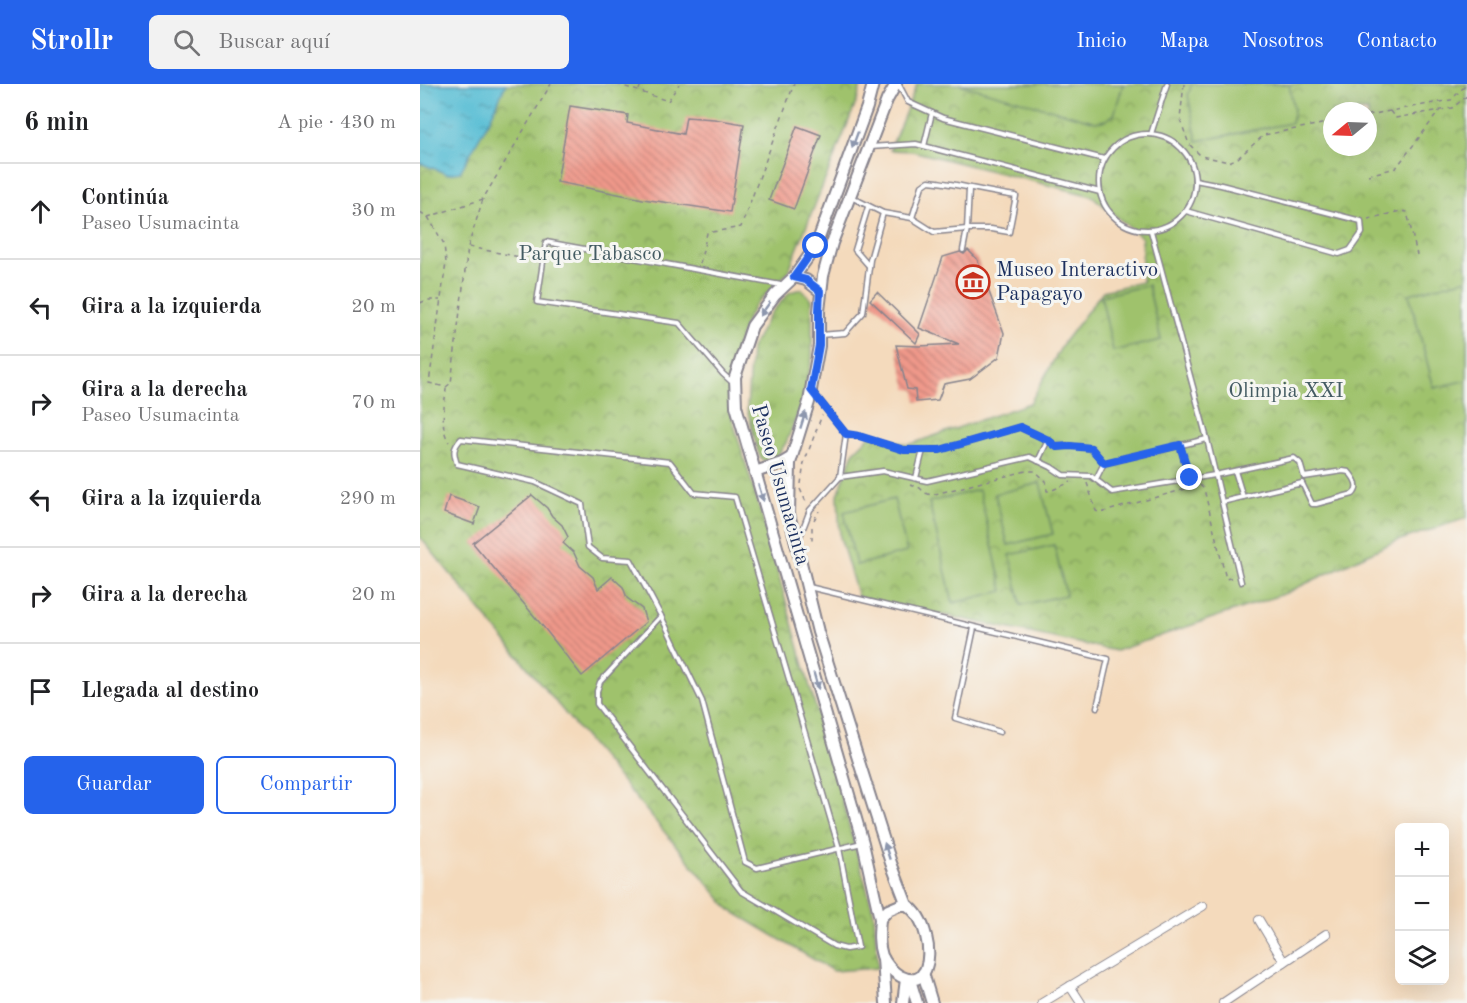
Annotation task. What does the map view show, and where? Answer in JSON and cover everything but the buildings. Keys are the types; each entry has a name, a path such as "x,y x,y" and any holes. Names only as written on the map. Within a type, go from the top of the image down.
{"main road":[{"name":"Paseo Usumacinta","path":"873,84 867,107 816,246 794,277 775,295 752,326 735,377 735,385 736,406 863,843 880,919"},
{"name":"Paseo Usumacinta","path":"897,84 887,100 832,243 820,291 819,345 809,402 790,464 789,514 818,632 891,864 908,905"},
{"path":"794,277 806,280 820,291"},
{"path":"755,472 782,463 792,457"},
{"path":"883,958 896,974 908,979 917,979 924,973 929,960 927,941 922,924 908,905 894,907 884,913 880,919 879,945 883,958 886,1003"},
{"path":"924,973 932,1003"},
{"path":"903,1003 908,979"},
{"path":"908,979 917,1003"}],"street":[{"path":"1042,1003 1203,906"},
{"path":"1259,920 1284,962"},
{"path":"1223,1003 1326,934"},
{"path":"1070,986 1081,1003"}],"lane":[{"path":"897,84 908,102 943,118 1104,159"},
{"path":"1151,134 1167,84"},
{"path":"924,146 932,113"},
{"path":"1151,134 1161,135 1176,143 1187,155 1194,171 1195,187 1191,204 1181,217 1167,227 1151,231 1136,230 1121,224 1109,213 1098,185 1100,169 1106,155 1117,144 1130,136 1151,134"},
{"path":"869,147 916,144 1100,192"},
{"path":"1186,211 1339,254 1350,250 1362,233 1361,221 1195,180"},
{"path":"850,197 883,213 912,218 934,232 967,229 1009,232 1016,196 928,181 922,186 912,218"},
{"path":"963,250 967,229 969,189"},
{"path":"868,207 855,250 869,267"},
{"path":"819,335 845,333 863,313 869,267 883,213"},
{"path":"1151,231 1207,439 1241,582"},
{"path":"735,385 679,323 537,302 546,242 785,285"},
{"path":"811,390 846,434 904,450 940,450 1020,427 1048,440 1057,447 1091,448 1104,463"},
{"path":"797,545 810,510 840,477 846,434"},
{"path":"661,616 600,682 597,704 741,891 834,946 846,949 858,947 839,848 735,497 694,493 670,462 461,439 454,447 453,453 457,464 535,482 582,504 588,547 602,558 631,560 661,616 702,700 745,862 757,868 839,848 863,843"},
{"path":"1104,463 1207,439"},
{"path":"1038,461 1048,440"},
{"path":"1180,445 1190,478"},
{"path":"916,478 923,450"},
{"path":"840,477 883,471 927,481 1030,457 1063,475 1091,476 1112,492 1215,475 1294,458 1300,463 1304,477 1302,483 1312,504 1353,494 1356,491 1357,482 1349,472 1304,477"},
{"path":"1096,479 1104,463"},
{"path":"1235,471 1243,497"},
{"path":"1222,502 1302,483"},
{"path":"807,587 1108,659 1098,707"},
{"path":"974,627 955,718 1000,732"}],"path":[{"path":"454,447 447,440 443,427 446,387 451,383 468,247 483,199 550,84"},
{"path":"617,84 668,101 679,84"},
{"path":"638,91 641,84"},
{"path":"699,270 708,233 741,227 794,84"},
{"path":"1184,84 1180,119 1189,144 1200,156 1229,162 1238,158 1264,135 1323,124"},
{"path":"1377,113 1451,100 1467,84"},
{"path":"1390,111 1395,118 1452,108 1467,96"},
{"path":"1368,175 1396,168 1440,110"},
{"path":"428,217 483,199"},
{"path":"1361,221 1401,211 1407,212 1417,255"},
{"path":"420,212 428,217 444,244 446,263 429,383 446,387"},
{"path":"468,247 543,261"},
{"path":"420,303 427,300 441,300"},
{"path":"810,510 800,489 804,463 825,407"},
{"path":"909,484 931,495 1026,471 1035,471 1046,481 1047,491 1077,480"},
{"path":"1087,483 1096,511 1100,513 1200,485 1204,489 1226,579 1240,576"},
{"path":"812,544 812,524 822,507"}],"green space":[{"name":"Parque Tabasco","path":"420,84 861,84 858,98 788,272 755,305 745,323 729,377 732,418 874,914 878,968 833,971 730,910 420,537"},
{"name":"Olimpia XXI","path":"917,84 1467,84 1467,518 1391,543 1286,593 1116,651 858,597 840,537 838,495 853,453 872,434 908,445 1030,403 1064,342 1103,291 1142,282 1142,238 1092,196 912,151 890,150"},
{"path":"959,84 1123,84 1114,115 1096,122"},
{"path":"1192,84 1289,84 1294,109 1291,123 1197,141 1188,95"},
{"path":"1467,279 1467,380 1434,388 1409,294"},
{"path":"1148,285 1161,340 1113,351 1101,296"},
{"path":"802,289 812,300 812,358 803,402 786,443 777,456 763,461 758,452 747,409 751,348 770,314 790,292"},
{"path":"1040,483 1053,534 1008,545 995,494"},
{"path":"979,490 1003,591 953,603 929,502"},
{"path":"894,499 907,552 856,565 844,512"},
{"path":"1054,545 1066,595 1021,605 1010,555"}],"water":[{"path":"420,84 506,84 491,117 460,172 447,174 420,163"}],"place":[{"name":"Museo Interactivo Papagayo","path":"973,282"}],"route":[{"path":"816,246 794,277 806,280 820,291 819,345 811,390 846,434 904,450 940,450 1020,427 1048,440 1057,447 1091,448 1104,463 1180,445 1190,478"}]}
